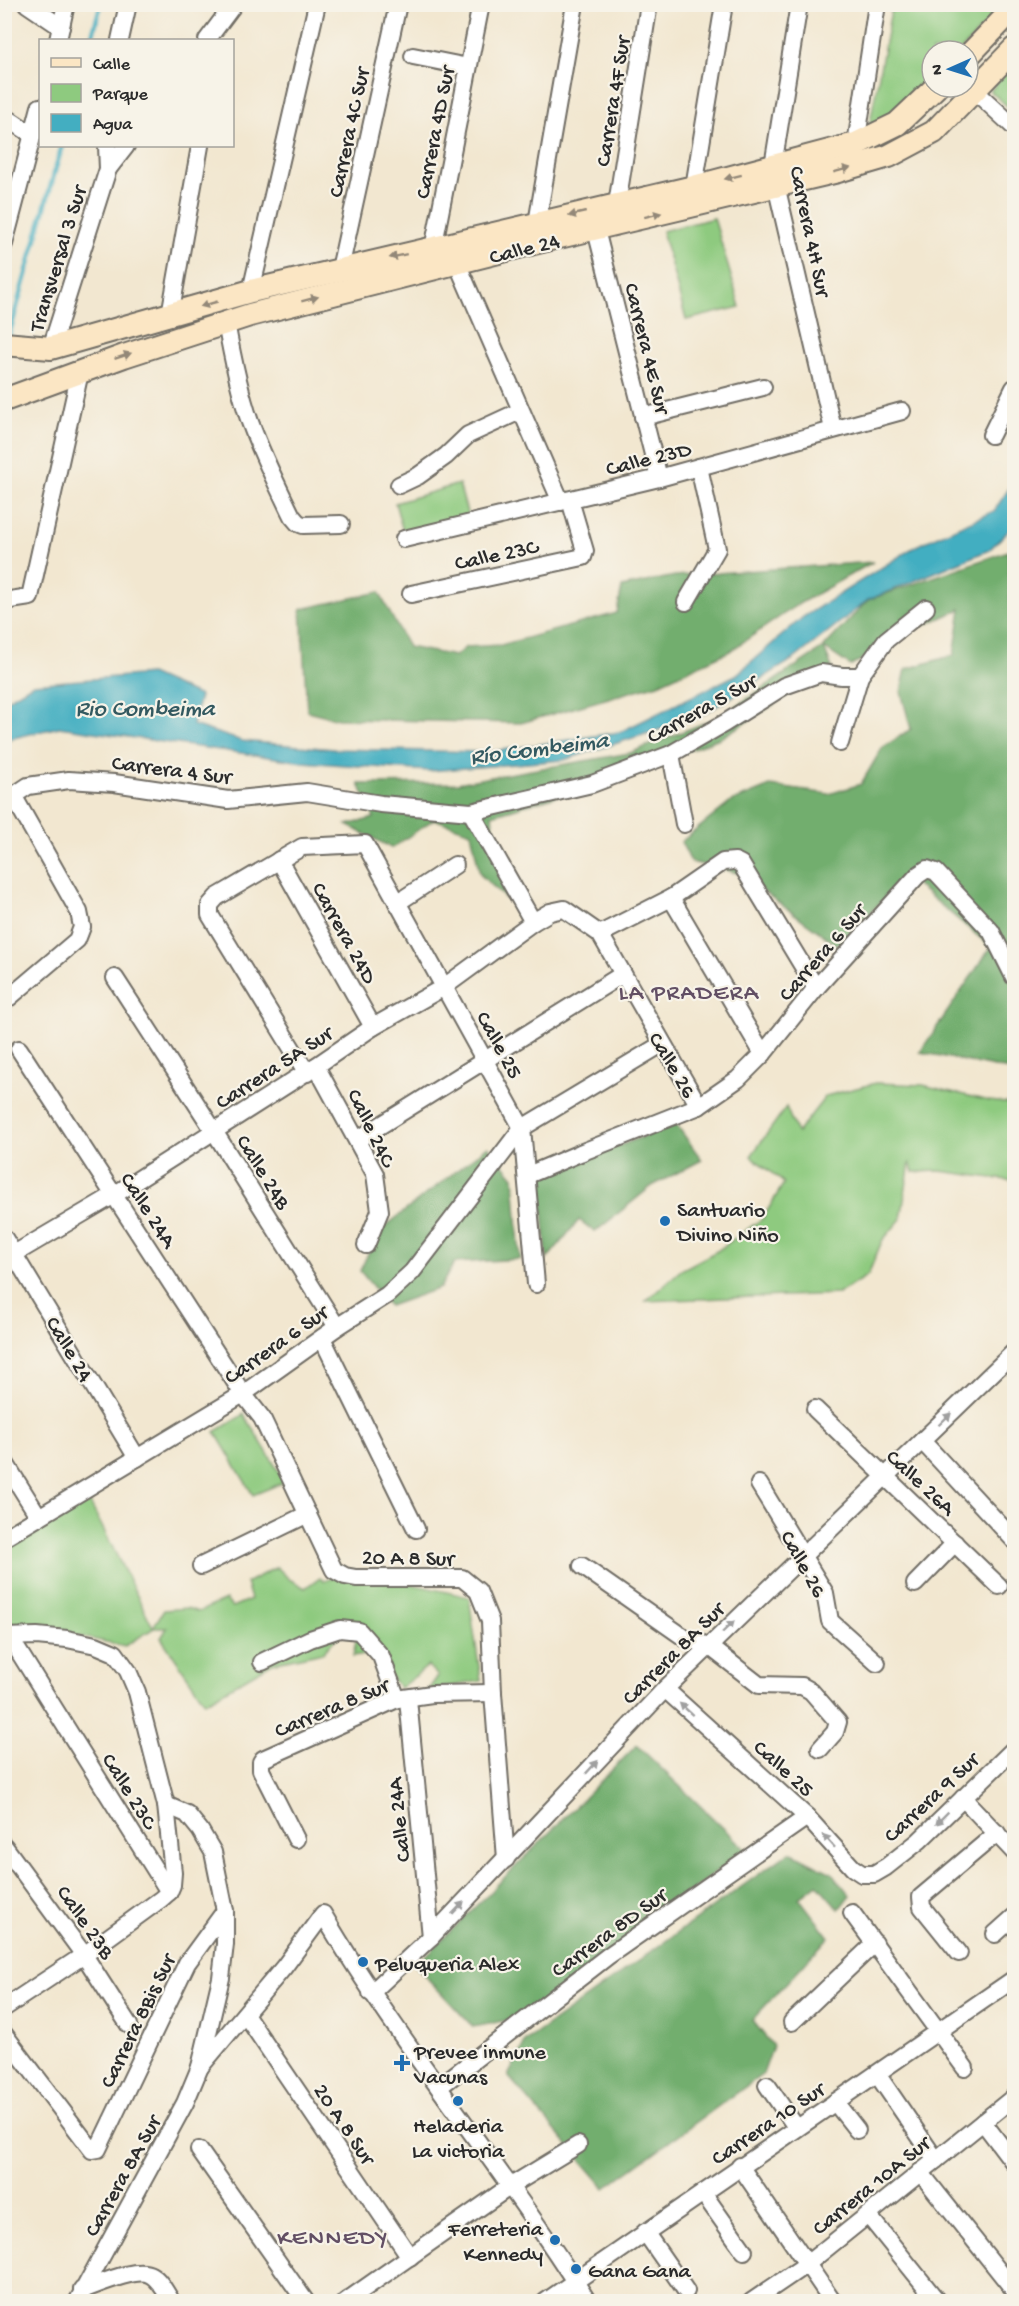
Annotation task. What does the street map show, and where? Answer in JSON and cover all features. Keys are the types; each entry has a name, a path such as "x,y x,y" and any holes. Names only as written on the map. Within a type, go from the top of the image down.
{"main road":[{"path":"980,43 1014,8"},
{"name":"Calle 24","path":"980,86 1014,49"},
{"name":"Calle 24","path":"6,401 80,372 226,322 434,259 537,233 596,230 775,176 856,144 897,124 923,99"},
{"name":"Calle 24","path":"45,348 340,269 434,259 457,263 617,204 694,186 775,176 889,156 934,132 967,99"},
{"path":"4,344 45,348"}],"street":[{"path":"27,4 60,34"},
{"path":"60,34 66,4"},
{"path":"120,39 128,4"},
{"path":"208,39 234,4"},
{"path":"251,291 316,4"},
{"name":"Carrera 4C Sur","path":"340,269 398,4"},
{"name":"Carrera 4D Sur","path":"434,259 481,4"},
{"path":"537,233 575,4"},
{"name":"Carrera 4F Sur","path":"617,204 649,4"},
{"path":"694,186 724,4"},
{"name":"Carrera 4H Sur","path":"799,4 775,176 833,429"},
{"path":"856,144 877,4"},
{"path":"219,39 222,21"},
{"path":"413,56 468,67"},
{"path":"980,96 1014,127"},
{"path":"5,235 39,110"},
{"path":"4,116 33,135"},
{"name":"Transversal 3 Sur","path":"45,348 108,169 107,147"},
{"path":"108,169 125,147"},
{"path":"170,315 200,147"},
{"name":"Carrera 4E Sur","path":"596,230 659,478"},
{"path":"457,263 520,411 566,501"},
{"path":"226,322 237,376 250,421 264,458 292,516 303,525 341,524"},
{"path":"4,601 30,597 80,372"},
{"path":"643,417 763,387"},
{"path":"991,435 1014,388"},
{"path":"399,485 418,476 446,456 468,435 520,411"},
{"name":"Calle 23D","path":"404,539 659,478 902,411"},
{"path":"686,602 717,549 699,467"},
{"name":"Calle 23C","path":"411,594 583,557 585,550 566,501"},
{"path":"840,743 861,676 886,640 927,608"},
{"name":"Carrera 5 Sur","path":"471,812 592,784 670,754 726,723 784,686 821,673 861,676"},
{"path":"670,754 684,824"},
{"name":"Carrera 4 Sur","path":"9,800 28,786 69,780 114,783 228,800 308,792 381,804 471,812"},
{"path":"4,1002 77,940 82,927 79,912 9,800"},
{"path":"471,812 533,922"},
{"name":"Calle 25","path":"279,860 302,847 364,844 522,1128 536,1284"},
{"name":"Calle 24C","path":"279,860 217,897 210,905 210,915 312,1069 357,1140 375,1174 380,1211 366,1245"},
{"name":"Carrera 24D","path":"279,860 373,1027"},
{"path":"600,934 671,898 723,862 735,861 741,864 816,988"},
{"path":"397,903 456,865"},
{"name":"Carrera 6 Sur","path":"528,1175 699,1106 738,1079 763,1054 816,988 918,874 927,869 936,872 991,931 1014,977"},
{"path":"671,898 763,1054"},
{"name":"Carrera 5A Sur","path":"10,1257 114,1195 312,1069 373,1027 444,987 533,922 550,912 564,909"},
{"name":"Calle 26","path":"564,909 600,934 699,1106"},
{"path":"357,1140 623,974"},
{"name":"Calle 24B","path":"115,978 337,1328"},
{"path":"522,1128 662,1044"},
{"name":"Calle 24A","path":"19,1048 243,1394"},
{"name":"Carrera 6 Sur","path":"4,1538 243,1394 387,1295 412,1272 522,1128"},
{"name":"Calle 24","path":"4,1238 10,1257 137,1458"},
{"path":"322,1338 416,1529"},
{"name":"Carrera 8A Sur","path":"200,2067 284,1967 323,1914 371,1993 431,1937 665,1689 1014,1352"},
{"name":"20 A 8 Sur","path":"243,1394 262,1418 334,1570 345,1576 462,1578 478,1591 490,1621 493,1693 506,1859"},
{"name":"Calle 26A","path":"815,1409 999,1586"},
{"path":"922,1441 1014,1540"},
{"path":"4,1461 39,1517"},
{"name":"Calle 26","path":"759,1484 827,1596 830,1620 877,1663"},
{"path":"201,1566 308,1514"},
{"path":"915,1584 955,1542"},
{"path":"582,1566 685,1638 709,1646 759,1684 802,1686 811,1691 838,1722 835,1732 820,1749"},
{"name":"Calle 24A","path":"262,1662 310,1639 340,1629 359,1630 381,1656 402,1699 431,1937"},
{"name":"Calle 23C","path":"7,1636 67,1639 96,1645 115,1653 128,1671 137,1692 166,1805 173,1873 169,1892"},
{"name":"Calle 23C","path":"7,1636 169,1892"},
{"name":"Calle 25","path":"665,1689 807,1817 853,1868 862,1874 874,1874"},
{"name":"Carrera 8 Sur","path":"296,1839 261,1770 263,1759 402,1699 416,1695 493,1693"},
{"name":"Carrera 9 Sur","path":"874,1874 919,1841 1014,1749"},
{"path":"963,1798 1014,1852"},
{"name":"Carrera 8A Sur","path":"79,2296 180,2113 200,2067 221,1978 225,1944 225,1911 213,1852 201,1830 187,1814 166,1805"},
{"name":"Carrera 8D Sur","path":"439,2087 608,1956 807,1817"},
{"path":"959,1953 922,1907 921,1897 997,1833"},
{"name":"Calle 23B","path":"4,1846 84,1955 129,2025"},
{"path":"4,2008 84,1955 169,1892"},
{"name":"Carrera 8Bis Sur","path":"4,2034 93,2150 98,2149 187,1963 225,1911"},
{"path":"852,1913 965,2068"},
{"path":"995,1934 1014,1917"},
{"path":"792,2022 876,1943"},
{"name":"Carrera 10 Sur","path":"545,2301 1014,1979"},
{"path":"371,1993 588,2301"},
{"name":"20 A 8 Sur","path":"245,2014 410,2257"},
{"path":"877,2074 936,2160"},
{"path":"766,2085 796,2127"},
{"name":"Carrera 10A Sur","path":"751,2301 807,2264 1014,2097"},
{"path":"835,2102 857,2130"},
{"path":"983,2122 1014,2163"},
{"path":"345,2301 509,2187 578,2145"},
{"path":"199,2150 306,2301"},
{"path":"740,2166 833,2301"},
{"path":"920,2172 1014,2290"},
{"path":"704,2193 744,2251"},
{"path":"868,2215 938,2301"},
{"path":"645,2232 686,2291"},
{"path":"79,2296 131,2273 149,2273 156,2278 172,2301"}],"green space":[{"path":"892,5 1004,5 971,39 920,39 920,92 906,107 869,128"},
{"path":"1014,64 1014,112 990,91"},
{"path":"714,218 740,307 686,320 662,231"},
{"path":"459,484 468,516 404,535 395,503"},
{"path":"1008,551 1014,678 1014,1071 920,1052 991,947 907,877 837,945 738,873 691,862 681,842 731,802 770,786 829,794 861,784 882,748 911,729 901,692 906,669 954,655 961,609 901,635 851,666 824,648 832,668 722,737 622,777 492,815 505,898 480,874 471,832 434,819 392,848 347,825 374,818 359,784 457,783 630,753 721,716 823,648 868,600"},
{"path":"873,562 797,605 730,651 658,684 521,723 338,719 307,711 301,609 379,592 408,647 455,656 466,647 501,645 617,613 622,587 675,576"},
{"path":"876,1083 923,1085 989,1101 1014,1104 1014,1181 940,1171 913,1172 910,1162 901,1219 882,1241 868,1275 838,1294 646,1301 681,1270 717,1251 763,1218 784,1183 751,1156 786,1107 797,1133 826,1096"},
{"path":"676,1124 702,1160 652,1186 595,1232 579,1220 547,1259 540,1176"},
{"path":"488,1146 514,1177 520,1259 454,1263 440,1288 389,1306 360,1271 378,1232"},
{"path":"244,1414 285,1482 253,1495 215,1432"},
{"path":"84,1491 153,1627 164,1610 187,1608 198,1612 226,1600 232,1607 251,1599 246,1583 277,1567 289,1579 305,1588 320,1577 325,1581 350,1570 469,1597 481,1681 428,1690 438,1676 428,1666 400,1688 370,1653 353,1656 357,1636 340,1634 323,1652 272,1663 205,1702 161,1638 167,1628 154,1628 125,1646 49,1630 5,1629 5,1541"},
{"path":"637,1745 746,1850 524,2017 473,2027 414,1964 430,1952"},
{"path":"790,1852 832,1873 850,1895 839,1909 817,1884 799,1898 829,1937 752,2020 773,2046 763,2074 605,2188 508,2076 526,2041"}],"water":[{"name":"Rio Combeima","path":"1014,481 1014,525 989,550 868,600 794,659 699,717 564,760 429,771 303,762 59,727 5,740 5,701 33,684 150,674 200,696 193,725 242,741 334,749 488,752 620,732 736,675 803,617 916,546 994,511"}],"waterway":[{"path":"91,39 101,4"},
{"path":"8,338 62,147"}],"place":[{"name":"Santuario Divino Niño","path":"665,1221"},
{"name":"Peluqueria Alex","path":"363,1962"},
{"name":"Prevee inmune Vacunas","path":"402,2063"},
{"name":"Heladeria La victoria","path":"458,2101"},
{"name":"Ferreteria Kennedy","path":"555,2240"},
{"name":"Gana Gana","path":"576,2269"}],"district":[{"name":"LA PRADERA","path":"689,991"},
{"name":"KENNEDY","path":"333,2236"}],"water label":[{"name":"Río Combeima","path":"539,747"}]}
